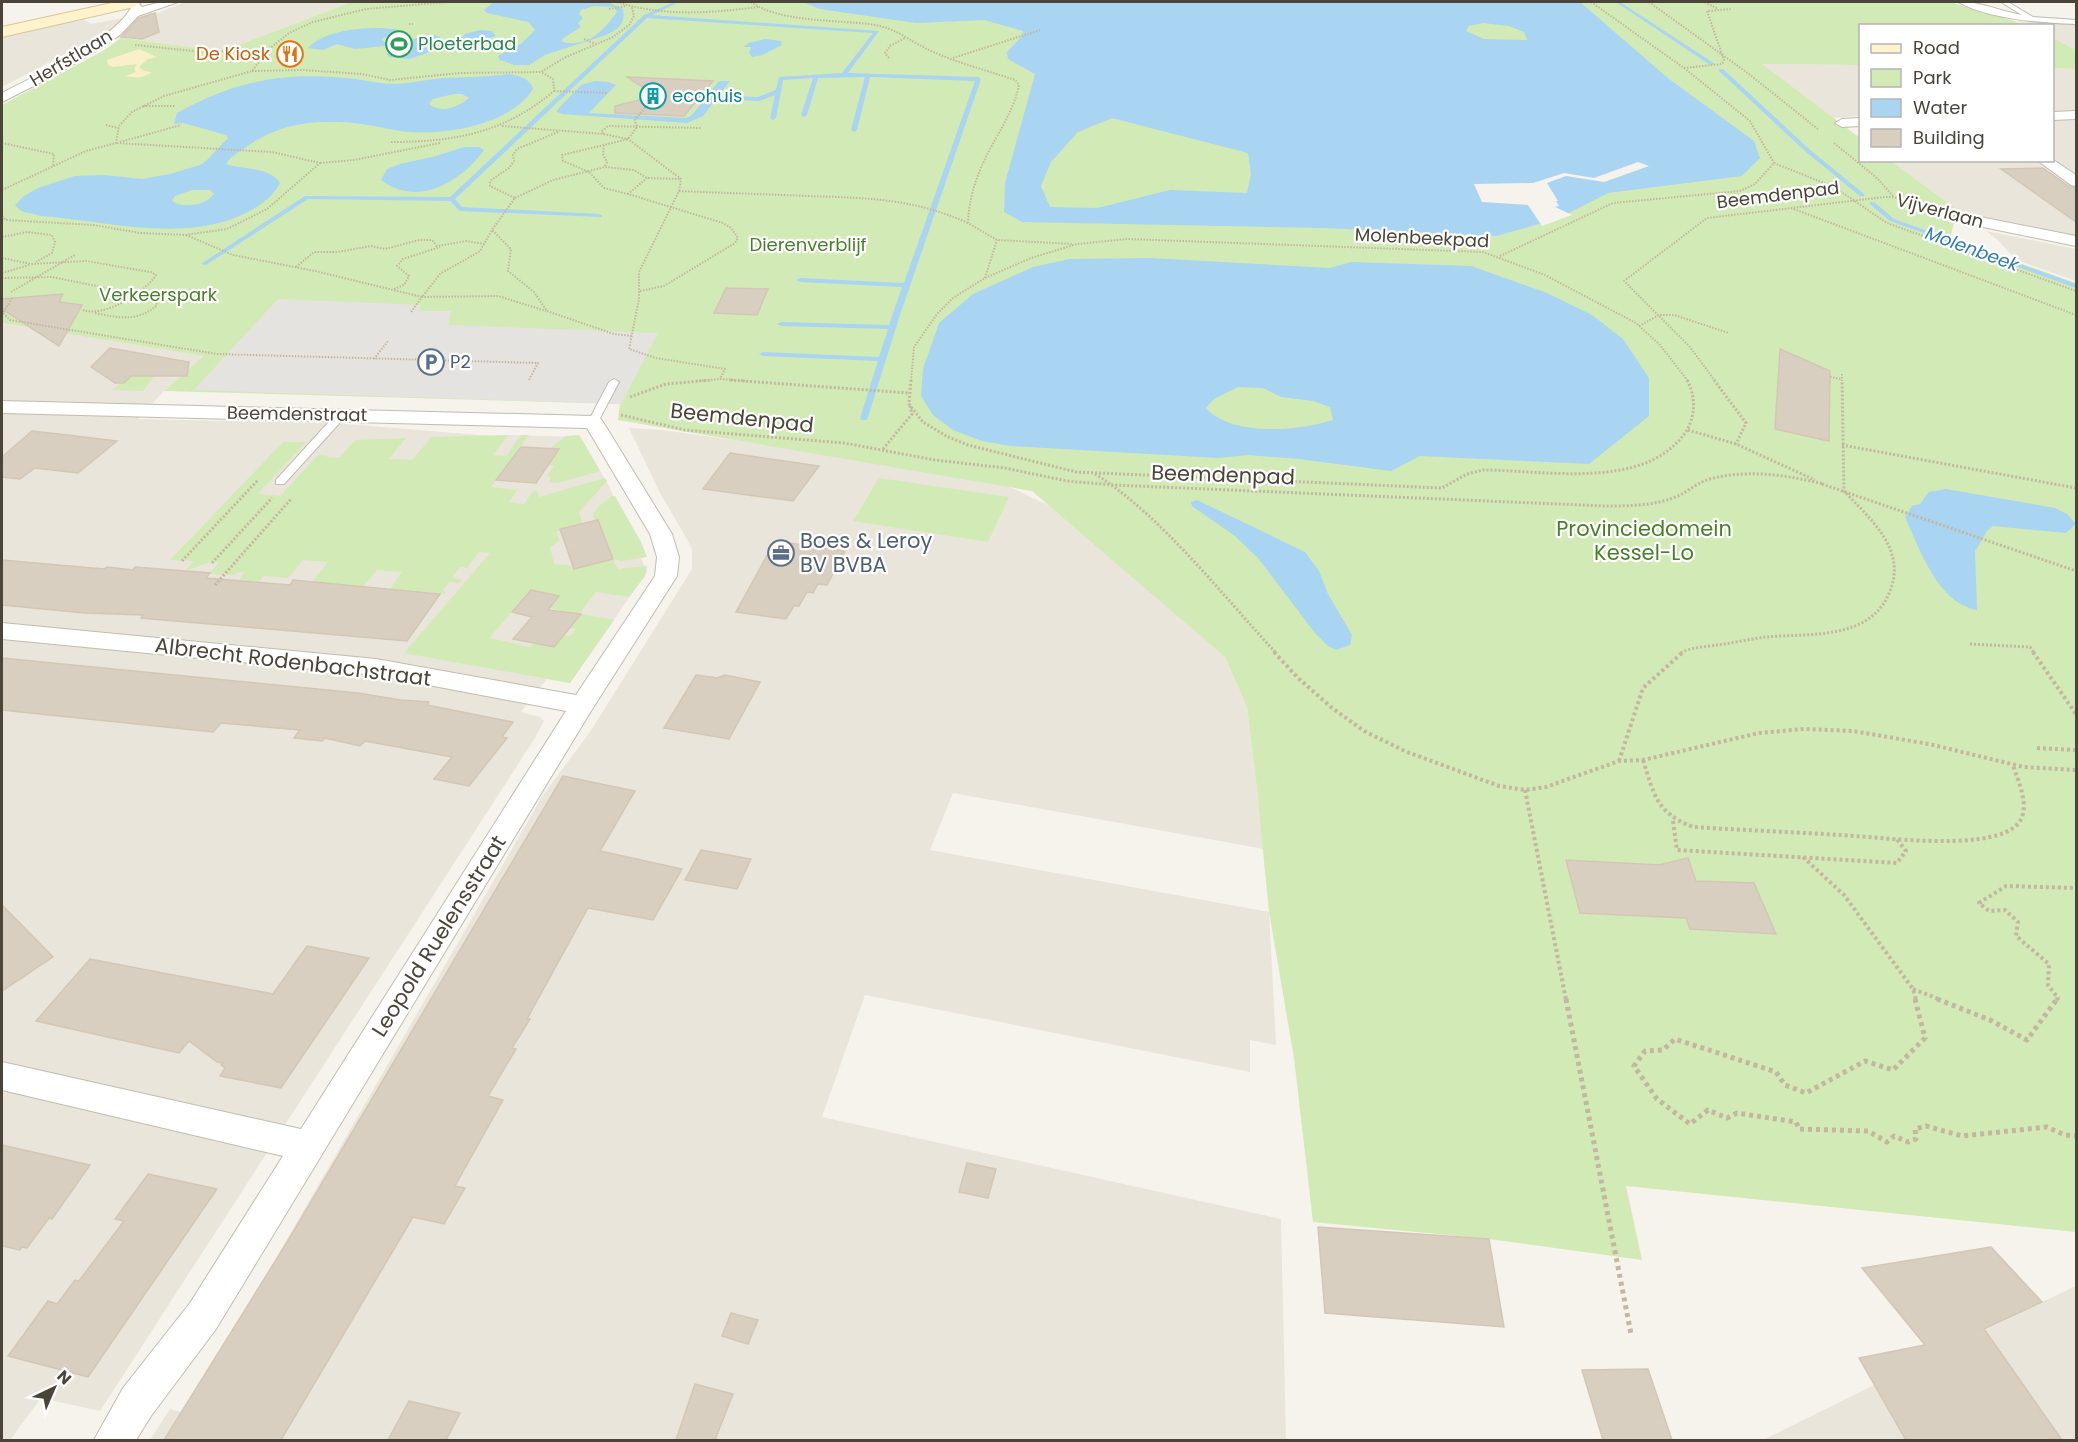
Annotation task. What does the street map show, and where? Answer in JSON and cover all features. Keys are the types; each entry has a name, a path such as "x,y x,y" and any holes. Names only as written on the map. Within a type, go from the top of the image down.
{"street":[{"name":"Herfstlaan","path":"2,98 84,54 116,31 137,5 172,2"},
{"path":"2,32 137,5"},
{"path":"2054,116 2076,115"},
{"path":"1842,123 1859,122"},
{"path":"2047,162 2076,182"},
{"name":"Vijverlaan","path":"1960,218 2076,241"},
{"name":"Beemdenstraat","path":"2,407 593,422"},
{"name":"Leopold Ruelensstraat","path":"114,1440 137,1402 203,1316 582,705 666,576 670,560 667,545 593,422"},
{"name":"Albrecht Rodenbachstraat","path":"2,631 376,667 582,705"},
{"path":"2,1076 308,1146"}],"lane":[{"path":"1961,2 2001,14 2076,22"},
{"path":"2004,2 2032,19"},
{"path":"593,422 614,382"},
{"path":"280,482 341,415"}],"path":[{"path":"252,71 263,53 287,34 314,20 337,13 447,2"},
{"path":"617,2 632,7 682,14 758,8 792,16 872,24 896,30 905,38 935,53 1004,74 1015,80 1019,85 1016,101 971,192 967,208 968,223"},
{"path":"751,2 758,8"},
{"path":"1592,2 1684,68 1750,122 1774,164 1805,172 1854,199"},
{"path":"1649,2 1721,54 1822,133"},
{"path":"1705,2 1719,10"},
{"path":"609,9 627,5"},
{"path":"116,143 118,128 131,112 142,106 252,71 303,70 362,74 390,80 460,73 541,72 629,25 634,16 632,7"},
{"path":"1684,68 1718,66 1724,60 1707,11 1731,9"},
{"path":"952,58 1000,40 1013,39 1040,30"},
{"path":"889,58 885,53 890,46 905,38"},
{"path":"584,39 597,44"},
{"path":"129,46 203,52 227,52 241,48 268,49"},
{"path":"541,72 553,80 555,91"},
{"path":"116,143 272,152 320,164 394,153 502,126 537,108 555,91 608,93"},
{"path":"637,127 635,120 648,105"},
{"path":"142,106 176,106"},
{"path":"106,125 118,128"},
{"path":"2,190 86,151 181,126"},
{"path":"502,126 603,134 628,139 681,178"},
{"path":"603,134 602,131 608,126 701,128"},
{"path":"637,127 628,139 562,155 563,160 589,172 604,188 670,205 723,223 731,228 738,241 664,286 640,291"},
{"path":"514,198 490,186 490,181 509,168 517,149 559,131"},
{"path":"391,142 450,140"},
{"path":"1831,140 1878,179 1893,197"},
{"path":"2,143 54,154 53,166"},
{"path":"604,145 603,154 607,162 605,167"},
{"path":"2,221 94,225 141,232 185,235 227,229 267,209 288,194 296,182 320,164"},
{"name":"Molenbeekpad","path":"883,449 912,414 909,393 914,347 952,298 986,278 1031,258 1077,244 1127,239 1465,251 1499,256 1613,203 1740,191 1755,184 1774,164"},
{"path":"411,312 440,274 480,251 499,216 514,198 553,180 605,167 634,170 647,178 681,178"},
{"path":"628,195 647,178"},
{"path":"681,178 679,191 670,205 639,272 640,291 629,349 656,358 725,369 720,379"},
{"path":"679,191 880,199 921,205 941,211 998,240 1077,244"},
{"name":"Vijverlaan","path":"1854,199 1893,197 1960,218"},
{"name":"Beemdenpad","path":"1736,444 1746,423 1690,347 1624,281 1707,218 1854,199 1873,216 1887,223 2076,291"},
{"path":"1790,207 1823,222 2076,315"},
{"path":"2,216 6,220"},
{"path":"1563,222 1569,224"},
{"path":"492,230 497,237 509,244 512,250 508,271 534,292 547,311"},
{"path":"2,237 25,231 41,231 52,235 55,242 52,253 32,264 2,273"},
{"path":"185,235 233,255 296,267 422,297 498,296 614,334 633,336"},
{"path":"296,267 314,252 337,252 371,246 385,249 419,240 432,240 437,246 444,246"},
{"path":"986,278 998,240"},
{"path":"392,290 404,285 409,276 398,266 403,259 466,241 484,244"},
{"path":"11,292 75,255"},
{"path":"1499,256 1576,291 1639,326 1683,370 1690,384 1696,409 1688,430 1679,440 1653,459 1622,468 1586,473"},
{"path":"2,258 32,264 86,261 151,272 156,275 155,279 145,288 120,303 92,313"},
{"path":"2,278 52,277 144,296 155,299 158,305 142,315 118,319 83,310"},
{"path":"12,298 3,313 10,320 217,354 538,363 529,380"},
{"path":"1639,326 1659,315 1681,316 1729,333"},
{"path":"374,359 388,340"},
{"path":"1618,761 1643,688 1684,651 1766,637 1823,634 1864,623 1886,602 1893,584 1894,555 1883,533 1844,491 1842,374"},
{"path":"1830,377 1842,379"},
{"path":"604,401 630,397 666,384 720,379 909,393"},
{"name":"Beemdenpad","path":"909,404 923,422 948,437 968,445 1076,472 1095,474 1442,488 1465,475 1482,470 1586,473"},
{"name":"Beemdenpad","path":"618,415 685,430 883,449 935,460 1005,468 1067,481 1113,485 1648,506 1679,495 1708,479 1727,475 1784,474 1824,484"},
{"path":"1688,430 1736,444 1824,484 2076,571"},
{"path":"1842,445 2076,488"},
{"path":"1095,474 1113,485 1169,536 1298,678 1330,707 1364,731 1407,752 1499,786 1525,790 1546,787 1618,761 1643,760 1759,733 1804,729 1853,731 1929,744 2013,764 2076,770"},
{"path":"183,561 261,477"},
{"path":"212,563 274,495"},
{"path":"215,585 294,496"},
{"path":"1970,644 2030,647 2076,714"},
{"path":"2037,748 2076,750"},
{"path":"1643,760 1660,810 1673,821 1693,827 1945,841 1993,837 2014,828 2024,814 2023,795 2013,764"},
{"path":"1525,790 1631,1334"},
{"path":"1673,821 1677,850 1897,863 1906,851 1896,838"},
{"path":"1803,858 1844,895 1913,989 1925,1038 1893,1070 1865,1061 1806,1093 1785,1084 1776,1072 1675,1039 1663,1050 1645,1051 1634,1066 1646,1089 1666,1109 1690,1124 1707,1110 1727,1118 1737,1113 1796,1122 1798,1130 1868,1131 1887,1142 1894,1136 1908,1142 1916,1139 1915,1129 1926,1126 1962,1136 2047,1127 2065,1135 2076,1136"},
{"path":"1913,989 1982,1016 2027,1040 2058,998 2048,985 2049,964 2016,936 2018,922 2005,910 1989,911 1979,903 2006,885 2076,888"}],"shaded area":[{"path":"185,2 351,2 223,51 121,38 88,42 2,87 2,35 83,19 91,24 122,18 144,18"},
{"path":"2018,21 2076,25 2076,50 2054,39 2054,24 2025,24"},
{"path":"1761,64 1859,65 1859,116 1833,118"},
{"path":"2054,68 2076,69 2076,236 1962,213 1892,162 2054,162"},
{"path":"1986,231 2076,249 2076,281 2016,260 1999,241"},
{"name":"P2","path":"278,299 421,305 419,311 451,311 448,325 658,333 621,404 194,390"},
{"path":"2,323 205,356 164,391 138,419 334,423 503,437 508,435 581,437 610,488 647,572 570,683 547,679 521,712 540,717 544,721 535,738 100,1411 41,1398 10,1440 2,1440"},
{"path":"629,428 662,430 985,475 1058,510 1225,657 1247,707 1264,849 953,793 930,850 1269,912 1276,1045 1250,1040 1250,1072 865,995 822,1117 1281,1219 1286,1440 150,1440 170,1409 181,1412 267,1274 543,795 590,732 692,569 692,550 688,541 659,491"},
{"path":"2076,1286 2076,1440 1763,1440 2042,1302"}],"green space":[{"name":"Provinciedomein Kessel-Lo","path":"351,2 1950,2 2024,24 1859,24 1859,65 1762,64 1859,137 1859,162 1892,162 1962,213 1954,223 1950,238 2076,283 2076,1232 1626,1186 1642,1260 1489,1239 1313,1222 1294,1058 1269,912 1247,707 1225,657 1032,491 618,420 620,404 164,391 204,356 2,323 2,105 103,51 121,38 223,51"},
{"path":"2054,39 2076,50 2076,69 2054,68"},
{"path":"150,371 158,371 143,391 112,390 131,376 144,376"},
{"path":"508,435 493,455 506,456 521,435 529,435 491,487 517,490 509,502 524,504 533,491 537,491 539,497 605,478 607,481 579,512 583,524 556,532 560,541 550,547 554,564 574,568 613,558 599,520 595,521 593,515 598,507 611,496 615,496 647,557 621,561 613,559 618,569 647,566 645,576 629,597 596,592 579,614 549,608 559,596 531,590 489,638 530,647 534,643 555,647 564,635 570,636 576,629 570,628 581,614 614,620 570,683 404,653 490,553 479,552 467,568 460,567 452,578 462,579 459,583 449,582 443,590 446,594 416,591 408,601 383,599 402,572 377,570 363,587 312,582 328,562 303,560 288,578 264,576 258,582 239,580 245,572 238,572 235,575 209,574 219,562 211,562 185,571 194,561 170,560 283,442 306,442 258,494 280,496 318,455 328,456 327,458 340,457 355,440 406,438 389,459 412,460 432,437"},
{"path":"579,435 600,471 558,483 549,482 551,477 547,476 554,466 548,465 559,449 550,448 566,436"},
{"path":"879,478 1009,497 988,542 853,521"}],"sand":[{"path":"139,49 157,57 148,59 139,67 144,71 152,72 145,76 125,76 136,72 134,69 137,64 113,67 108,65 107,60"}],"water":[{"path":"494,2 608,2 623,9 624,14 620,25 606,35 545,55 529,65 514,65 500,60 498,56 522,43 535,30 528,22 487,13 484,10","holes":["594,6 614,7 617,12 594,36 580,42 563,42 562,39 581,27 578,23 583,18 579,14 581,10"]},
{"path":"803,2 1580,2 1669,79 1754,141 1760,158 1742,176 1608,193 1557,219 1496,236 1323,228 1022,222 1004,212 1005,183 1035,74 1008,59 1007,52 1022,36 1023,31 984,20 916,23 820,9","holes":["1483,23 1509,26 1524,32 1527,40 1484,39 1466,31 1469,26","1112,118 1248,153 1251,174 1247,193 1170,190 1097,208 1050,207 1041,186 1051,162 1078,132"]},
{"path":"383,28 400,30 382,39 384,42 402,42 430,35 440,37 440,39 429,46 430,52 409,59 389,57 387,54 390,48 384,46 355,49 337,44 323,50 308,48 315,42 333,34"},
{"path":"480,30 492,31 496,36 477,42 461,39 465,34"},
{"path":"765,39 781,41 782,45 762,55 752,57 749,53 751,47 743,47 749,43"},
{"path":"509,74 524,78 533,89 510,111 477,125 424,132 352,123 320,122 289,127 260,138 226,164 269,174 280,183 278,187 258,206 234,218 208,226 152,228 124,226 41,216 21,211 15,205 24,196 38,188 75,176 105,175 142,179 200,165 228,138 226,135 183,123 174,124 177,113 198,102 238,87 278,78 299,77 345,78 395,84","holes":["462,94 469,98 460,104 444,109 438,109 429,104 433,99","192,190 210,190 214,194 206,201 194,205 182,205 172,201 175,196"]},
{"path":"595,81 616,85 589,113 686,118 692,115 719,81 730,81 703,116 687,123 562,114 556,111 581,85"},
{"path":"464,147 479,147 484,150 463,172 438,188 409,192 395,188 381,180 387,169"},
{"path":"1150,258 1330,268 1351,262 1471,266 1547,293 1592,315 1623,339 1649,378 1649,416 1589,464 1420,456 1391,471 1248,455 1218,458 1011,446 982,441 953,430 933,415 921,396 923,369 939,323 973,294 1033,267 1070,259","holes":["1238,387 1263,388 1281,397 1313,401 1330,407 1333,420 1303,427 1266,429 1232,424 1217,417 1206,408 1214,399"]},
{"path":"1946,489 2055,508 2067,514 2076,524 2066,533 1993,526 1975,551 1977,610 1951,597 1941,586 1924,559 1905,517 1912,506 1920,504 1929,492"},
{"path":"1197,500 1305,552 1319,571 1328,594 1352,635 1350,645 1336,650 1328,646 1315,633 1258,558 1235,536 1192,506 1191,502"}],"pier":[{"path":"1638,162 1649,166 1604,182 1566,176 1547,183 1558,201 1556,201 1559,206 1555,207 1572,215 1542,226 1528,205 1482,202 1474,184 1533,183 1564,173 1594,178"}],"building":[{"path":"155,13 159,32 142,39 121,37 139,18"},
{"name":"ecohuis","path":"627,77 713,81 684,116 615,113 615,106 656,96"},
{"path":"2043,168 2070,187 2076,188 2076,222 2001,169"},
{"path":"726,288 768,289 757,315 714,313"},
{"path":"63,294 59,302 82,305 59,346 2,309 2,299"},
{"path":"110,348 189,362 187,376 131,376 124,383 115,383 91,367"},
{"path":"1780,349 1830,371 1829,441 1775,429"},
{"path":"32,431 117,441 78,473 35,468 20,479 2,477 2,457"},
{"path":"521,447 559,449 536,483 496,480"},
{"path":"730,453 819,466 793,501 703,489"},
{"path":"598,520 613,559 574,569 560,529"},
{"path":"775,541 845,551 827,585 818,584 813,593 807,592 799,606 794,606 786,619 736,612"},
{"path":"2,560 104,569 107,567 133,570 135,567 210,573 206,578 290,585 293,580 440,594 407,641 141,618 143,615 85,613 2,605"},
{"path":"531,590 559,596 548,610 581,614 554,647 513,639 532,617 512,612"},
{"path":"2,658 358,693 429,702 427,705 513,722 502,737 507,738 469,786 434,779 452,757 365,741 360,746 325,738 322,741 294,738 300,730 221,723 213,732 2,710"},
{"path":"696,675 717,678 725,675 760,682 729,739 664,728"},
{"path":"563,776 635,791 600,851 682,869 653,920 588,908 527,1019 530,1019 512,1048 516,1049 488,1096 503,1100 455,1186 465,1188 444,1224 413,1217 281,1440 164,1440 289,1239"},
{"path":"701,850 751,859 737,889 685,880"},
{"path":"1688,858 1696,881 1754,883 1776,934 1690,929 1686,918 1580,913 1566,860 1659,865"},
{"path":"2,905 53,957 2,991"},
{"path":"307,946 369,958 281,1088 220,1076 225,1068 221,1065 223,1063 217,1062 189,1041 179,1053 36,1021 90,959 273,994"},
{"path":"2,1145 90,1165 52,1219 49,1218 27,1248 22,1247 20,1250 2,1246"},
{"path":"967,1163 996,1169 988,1198 959,1192"},
{"path":"148,1174 217,1189 88,1377 8,1356 48,1301 57,1304 75,1280 79,1281 124,1221 115,1219"},
{"path":"1318,1227 1489,1239 1504,1327 1325,1313"},
{"path":"1991,1247 2042,1302 1984,1329 2062,1440 1906,1440 1859,1358 1925,1345 1862,1268"},
{"path":"731,1313 758,1320 748,1344 722,1336"},
{"path":"1648,1369 1672,1440 1603,1440 1582,1370"},
{"path":"695,1384 733,1394 715,1440 676,1440"},
{"path":"409,1401 460,1413 446,1440 388,1440"}],"waterway":[{"path":"646,16 677,2"},
{"name":"Molenbeek","path":"1618,2 1712,64"},
{"path":"452,199 646,16"},
{"path":"646,16 877,32 844,75"},
{"name":"Molenbeek","path":"1721,70 1807,150 1862,195"},
{"path":"816,76 844,75"},
{"path":"844,75 978,79 896,315 864,418"},
{"path":"778,91 781,78 816,76"},
{"path":"804,115 816,76"},
{"path":"854,130 868,76"},
{"path":"717,97 759,99 778,91"},
{"path":"773,118 778,91"},
{"path":"204,264 307,197 452,199"},
{"path":"452,199 460,209 599,216"},
{"name":"Molenbeek","path":"1872,203 1892,220 2076,286"},
{"path":"800,280 906,285"},
{"path":"781,324 892,327"},
{"path":"763,354 882,359"}],"place":[{"name":"Ploeterbad","path":"399,44"},
{"name":"De Kiosk","path":"290,54"},
{"name":"ecohuis","path":"653,96"},
{"name":"P2","path":"431,362"},
{"name":"Boes & Leroy BV BVBA","path":"781,553"}],"park label":[{"name":"Dierenverblijf","path":"808,245"},
{"name":"Verkeerspark","path":"158,295"}]}
